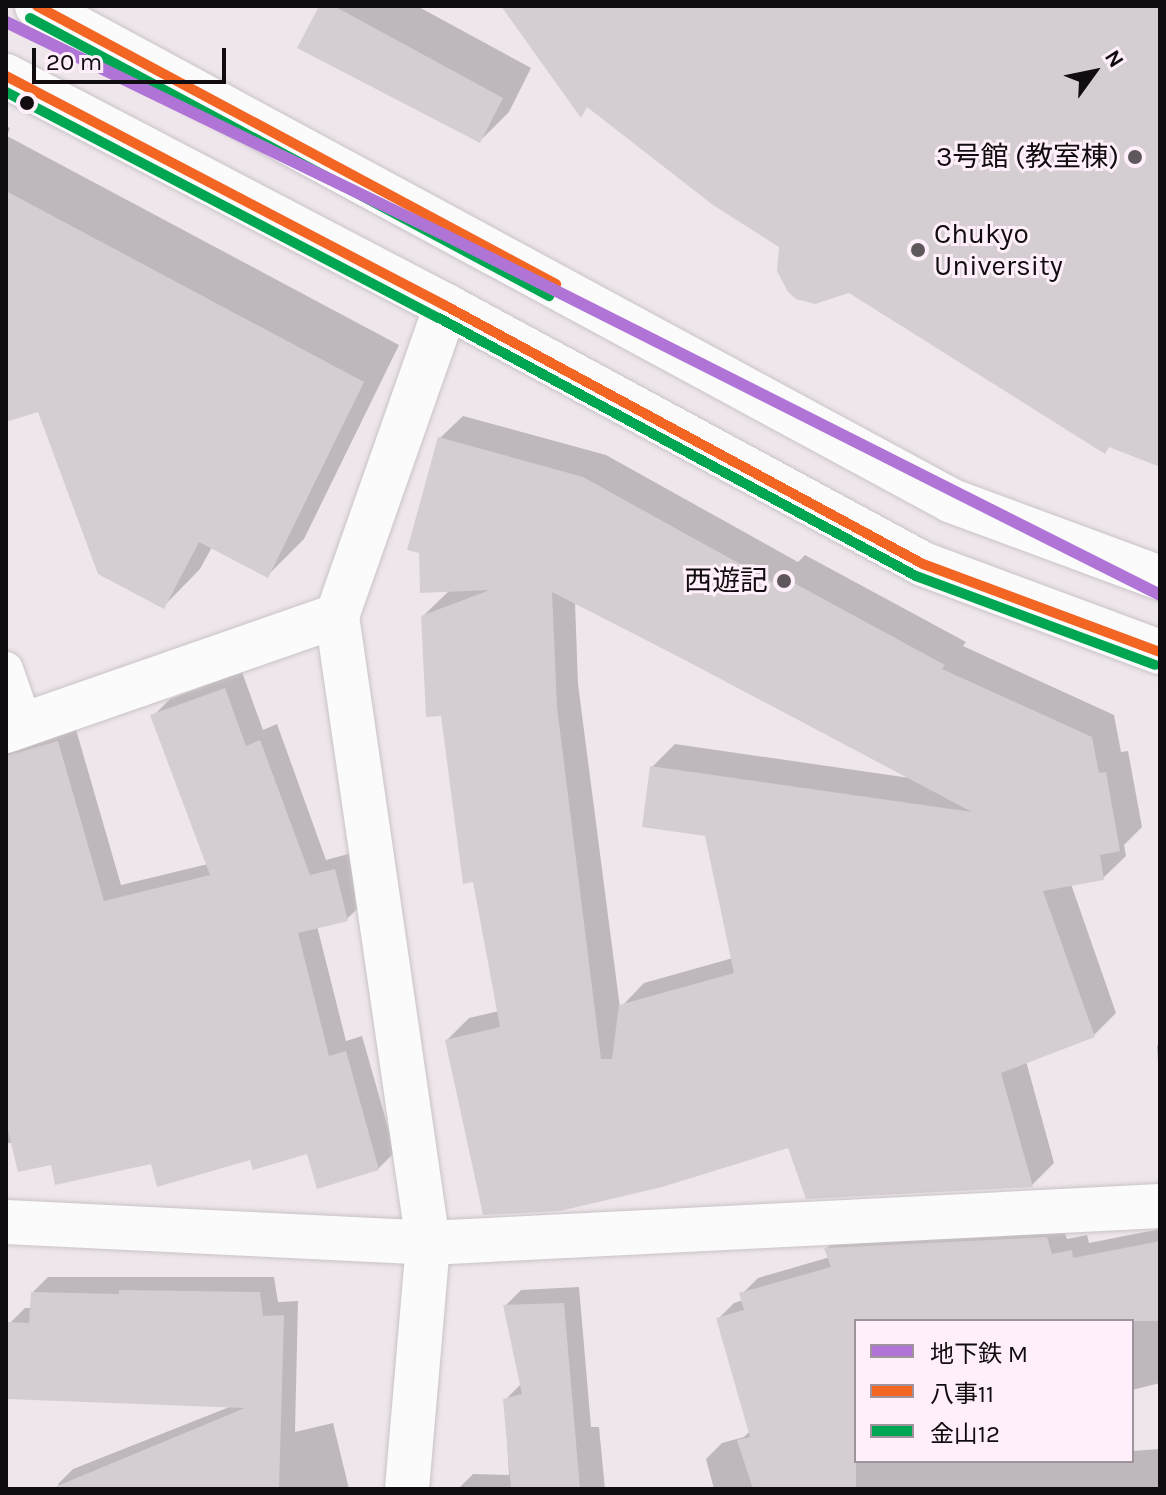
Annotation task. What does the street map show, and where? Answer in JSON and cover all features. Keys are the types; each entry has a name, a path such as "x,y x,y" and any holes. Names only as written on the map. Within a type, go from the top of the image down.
{"street":[{"path":"37,6 952,501 1160,578"},
{"path":"6,76 446,306 923,564 1160,652"},
{"path":"407,1489 428,1243 337,616 446,306"},
{"path":"16,728 337,616"},
{"path":"6,1222 428,1243 1160,1206"}],"lane":[{"path":"6,669 16,728"}],"building":[{"path":"319,6 334,6 503,98 480,143 297,48"},
{"name":"Chukyo University","path":"501,6 1160,6 1160,467 1109,447 1105,454 849,293 815,304 796,299 788,292 777,271 779,247 713,205 587,107 581,118"},
{"path":"6,191 364,382 268,578 199,542 164,609 98,574 38,412 6,422"},
{"path":"438,437 583,477 776,584 781,576 945,665 942,669 1092,737 1099,773 1106,772 1120,851 1100,855 1104,880 1043,891 1095,1037 1001,1073 1033,1187 806,1199 788,1148 662,1187 560,1211 483,1215 445,1040 500,1027 473,882 463,884 441,716 426,717 421,616 490,590 420,593 419,553 407,550","holes":["552,592 972,812 650,766 642,827 705,836 734,973 619,1005 612,1059 601,1059 557,707"]},
{"path":"225,688 246,746 260,740 310,875 335,869 348,921 298,933 329,1056 346,1051 379,1170 317,1189 307,1154 253,1170 250,1160 157,1187 151,1164 55,1185 51,1165 18,1172 6,1122 6,756 58,741 104,901 210,875 150,715"},
{"path":"1047,1237 1052,1254 1072,1250 1073,1258 1160,1241 1160,1321 854,1319 856,1489 753,1489 737,1440 750,1437 716,1318 744,1310 739,1293 831,1267 824,1248"},
{"path":"119,1290 260,1292 263,1316 284,1315 279,1489 50,1489 245,1408 6,1399 8,1322 29,1323 31,1292 119,1294"},
{"path":"564,1303 580,1489 511,1489 503,1399 522,1394 503,1305"}],"metro line":[{"name":"M","path":"6,22 441,233 1160,595"}],"transit line":[{"name":"八事11","path":"37,6 556,284"},
{"name":"金山12","path":"30,18 549,296"},
{"name":"八事11","path":"6,76 446,306 923,564 1160,652"},
{"name":"金山12","path":"6,92 439,318 916,576 1155,665"}],"place":[{"name":"3号館 (教室棟)","path":"1135,157"},
{"name":"Chukyo University","path":"918,250"},
{"name":"西遊記","path":"784,581"}]}
